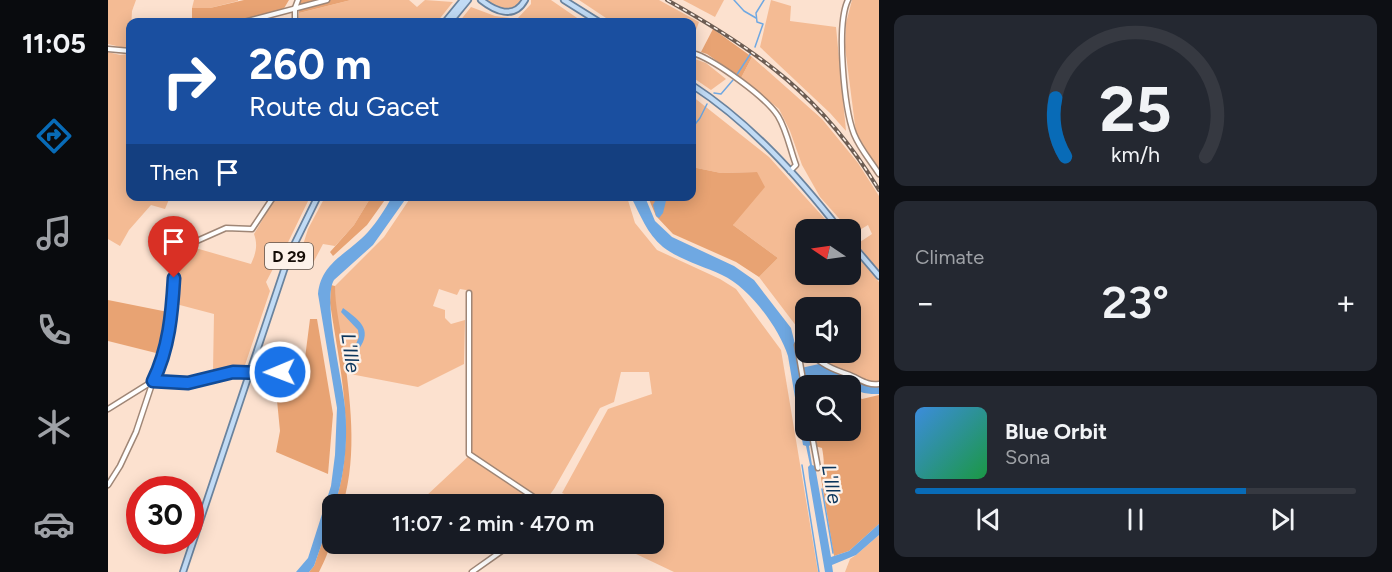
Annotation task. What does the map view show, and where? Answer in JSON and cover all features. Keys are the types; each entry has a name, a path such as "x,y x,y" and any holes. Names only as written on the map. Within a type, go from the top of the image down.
{"main road":[{"path":"481,0 496,10 506,13 518,9 525,0"},
{"path":"564,0 592,18"},
{"path":"572,0 574,7"},
{"path":"448,18 462,2"},
{"path":"452,18 462,2"},
{"path":"696,88 773,151 831,219"},
{"name":"D 29","path":"183,572 294,245 316,201"},
{"path":"861,255 879,276"}],"street":[{"path":"295,18 298,0"},
{"path":"259,18 327,0"},
{"path":"848,0 844,12 842,43 852,125 861,148 879,174"},
{"path":"108,49 126,51"},
{"path":"696,54 716,64 771,107 784,129 796,165 790,171"},
{"path":"108,485 136,432 163,359 172,313 175,267 179,254 195,241 226,228 252,229 271,201"},
{"path":"469,293 469,454 529,494"},
{"path":"823,363 831,369 867,384 879,384"},
{"path":"108,409 153,381 188,383 233,372 260,373 275,369 280,372"},
{"path":"813,441 818,468"},
{"path":"472,572 497,554"}],"shaded area":[{"path":"108,0 136,0 132,18 126,18 126,48 108,44"},
{"path":"194,0 238,1 210,8 192,8"},
{"path":"244,0 289,0 283,10 250,18 192,18 192,8 210,8"},
{"path":"300,0 351,0 299,13"},
{"path":"351,0 409,0 417,7 425,0 453,2 440,18 298,18 299,13"},
{"path":"484,0 522,0 518,7 506,10"},
{"path":"531,0 551,0 577,18 518,18 531,4"},
{"path":"579,0 659,0 692,18 606,18"},
{"path":"683,0 724,0 715,17"},
{"path":"771,0 791,6 790,21 836,27 846,131 760,47"},
{"path":"852,0 879,0 879,170 856,133 845,47 846,23"},
{"path":"471,7 495,16 510,18 462,18"},
{"path":"713,29 752,57 741,78 701,52"},
{"path":"108,52 126,54 126,201 168,201 165,209 151,205 129,230 120,246 108,239"},
{"path":"752,57 822,119 858,163 879,196 879,271 861,249 861,241 872,234 868,225 861,229 861,219 840,219 820,197 802,165 790,131 779,109 741,78"},
{"path":"696,59 706,63 726,79 711,90 696,80"},
{"path":"696,99 769,157 825,219 795,219 795,285 861,285 861,260 879,282 879,383 861,381 861,375 845,375 824,363 861,363 861,297 795,297 795,324 759,277 778,258 733,225 757,172 721,173 696,168"},
{"path":"696,168 721,173 757,172 765,187 733,225 778,258 759,277 736,262 673,234 656,216 650,201 696,201"},
{"path":"274,201 308,201 279,261 266,282 270,291 245,365 213,371 214,314 176,304 178,265 192,247 251,264 256,249 254,234"},
{"path":"323,201 369,201 354,225 335,246 323,244 312,265 297,264 308,229"},
{"path":"369,201 384,201 367,225 333,256 330,252 354,225"},
{"path":"408,201 628,201 635,223 657,250 720,279 736,289 781,350 818,572 674,572 636,554 664,554 664,494 562,493 608,409 652,394 649,372 621,372 614,402 600,408 550,494 428,494 472,453 472,291 460,289 457,295 439,289 433,306 445,310 445,318 451,324 465,320 464,364 418,387 345,373 335,304 335,286 384,237"},
{"path":"331,285 335,286 351,425 350,465 346,494 338,494 345,454 345,404 330,303"},
{"path":"108,300 168,312 160,354 108,341"},
{"path":"310,319 317,319 333,414 328,474 276,452 280,431 275,380 284,375 284,365 288,358 305,358"},
{"path":"879,395 879,524 849,551 834,556 821,478 824,467 823,452 822,448 815,446 814,441 861,441 861,398"},
{"path":"879,535 879,572 845,572 850,559"},
{"path":"322,543 322,554 327,554 319,572 309,572 314,566"}],"water":[{"path":"390,201 404,201 373,245 334,280 331,290 330,304 345,408 346,432 345,456 338,494 328,494 335,455 337,408 318,294 320,283 330,266 371,228"},
{"path":"633,201 647,201 655,221 672,237 734,266 754,280 791,328 795,344 795,363 800,363 801,368 819,364 845,375 795,375 795,398 784,345 762,310 732,281 677,256 657,242"},
{"path":"655,201 666,201 659,218 656,216 653,205"},
{"path":"343,308 356,318 365,333 356,353 353,351 359,337 358,330 341,312"},
{"path":"861,383 868,386 879,386 879,394 861,392"},
{"path":"802,441 811,441 812,444 809,446 812,465 815,466 831,557 849,551 879,524 879,535 856,555 832,565 833,572 825,572 809,478 808,467 810,465 806,446 803,445"},
{"path":"322,514 322,543 314,566 309,572 296,572 308,558"}],"waterway":[{"path":"734,0 744,11 756,18"},
{"path":"755,47 763,24 757,22 756,13 764,0"},
{"path":"736,76 751,53"},
{"path":"714,93 721,94 733,80"},
{"path":"696,123 707,104"},
{"path":"802,465 819,572"},
{"name":"L'Ille","path":"822,489 833,553"}],"railway":[{"path":"667,0 701,19 760,58 787,80 835,128 858,157 879,190"}],"route":[{"path":"174,278 172,313 163,359 153,381 188,383 240,371 260,373 275,369 280,372"}]}
